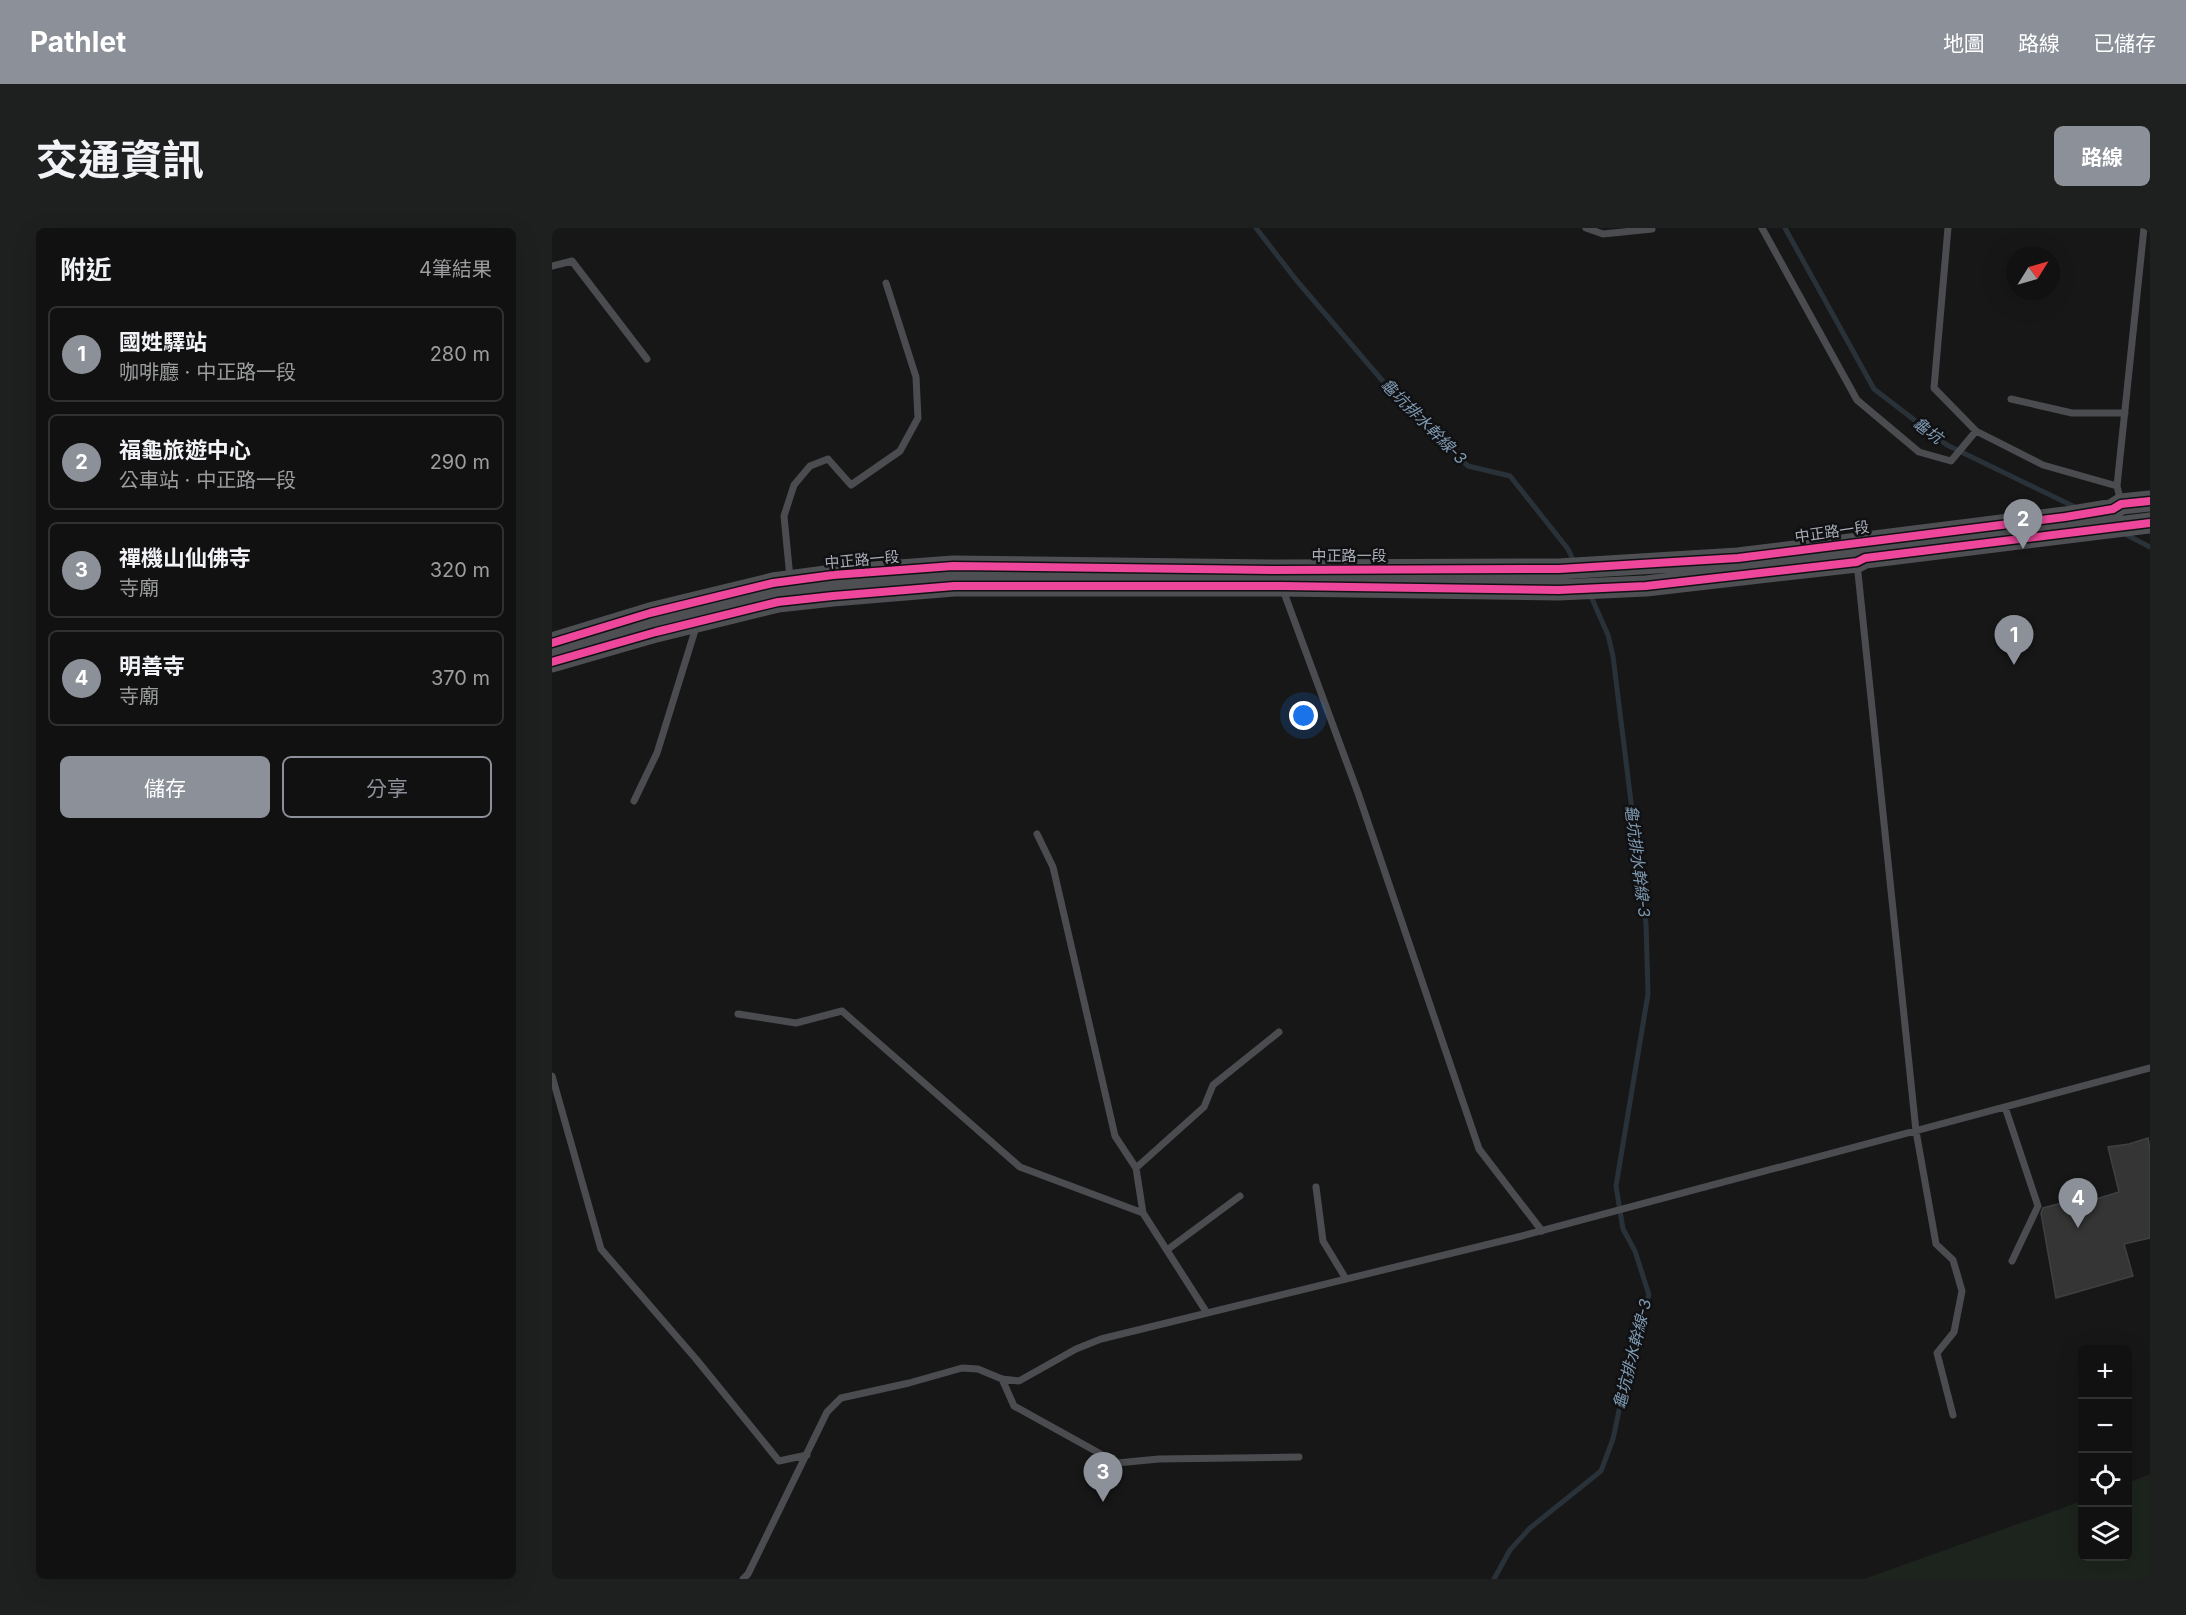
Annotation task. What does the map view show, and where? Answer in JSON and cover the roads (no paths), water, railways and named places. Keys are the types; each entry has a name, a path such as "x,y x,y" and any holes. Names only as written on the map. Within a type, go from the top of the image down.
{"main road":[{"name":"中正路一段","path":"552,662 698,622 778,603 833,596 954,586 1566,569 1856,552 1865,558 2071,524 2119,506 2150,501"},
{"name":"中正路一段","path":"2119,506 2150,523"},
{"name":"中正路一段","path":"552,643 650,613 773,583 833,575 953,566 1575,589 1646,586 1856,552"}],"lane":[{"path":"1586,228 1604,234 1652,229"},
{"path":"1762,228 1857,400 1919,452 1951,461 1976,431"},
{"path":"1948,228 1934,388 1976,431 2119,506 2125,413 2144,228"},
{"path":"552,266 572,261 647,359"},
{"path":"790,581 784,516 794,485 810,465 828,459 851,485 900,451 918,418 916,377 886,283"},
{"path":"2011,399 2072,413 2125,413"},
{"path":"1856,552 1916,1131 1936,1244 1953,1260 1962,1290 1954,1332 1937,1353 1953,1415"},
{"path":"1281,578 1358,793 1479,1149 1542,1230"},
{"path":"634,801 657,753 698,622"},
{"path":"1036,834 1053,867 1115,1136 1137,1168 1143,1213 1208,1313"},
{"path":"738,1014 796,1023 842,1011 1020,1167 1143,1213"},
{"path":"1137,1168 1204,1107 1213,1085 1279,1032"},
{"path":"743,1579 748,1574 827,1412 841,1398 909,1383 962,1368 978,1369 1002,1379 1019,1381 1076,1349 1101,1340 1609,1213 2150,1068"},
{"path":"552,1076 601,1249 696,1359 779,1461 807,1455"},
{"path":"2005,1107 2038,1206 2012,1261"},
{"path":"1316,1187 1323,1241 1346,1279"},
{"path":"1167,1250 1240,1197"},
{"path":"1002,1379 1014,1406 1117,1463 1159,1459 1299,1457"}],"waterway":[{"name":"龜坑排水幹線-3","path":"1256,228 1297,281 1399,400 1468,466 1510,476 1568,549 1574,562"},
{"name":"龜坑","path":"1785,228 1874,389 1947,445 2077,508"},
{"name":"龜坑","path":"2125,534 2150,547"},
{"name":"龜坑排水幹線-3","path":"1494,1579 1510,1550 1530,1528 1601,1471 1613,1439 1634,1340 1649,1295 1635,1251 1623,1229 1616,1186 1648,994 1646,924 1613,656 1608,635 1589,592"}],"place":[{"name":"福龜旅遊中心","path":"2023,549"},
{"name":"國姓驛站","path":"2014,665"},
{"name":"明善寺","path":"2078,1228"},
{"name":"禪機山仙佛寺","path":"1103,1502"}]}
